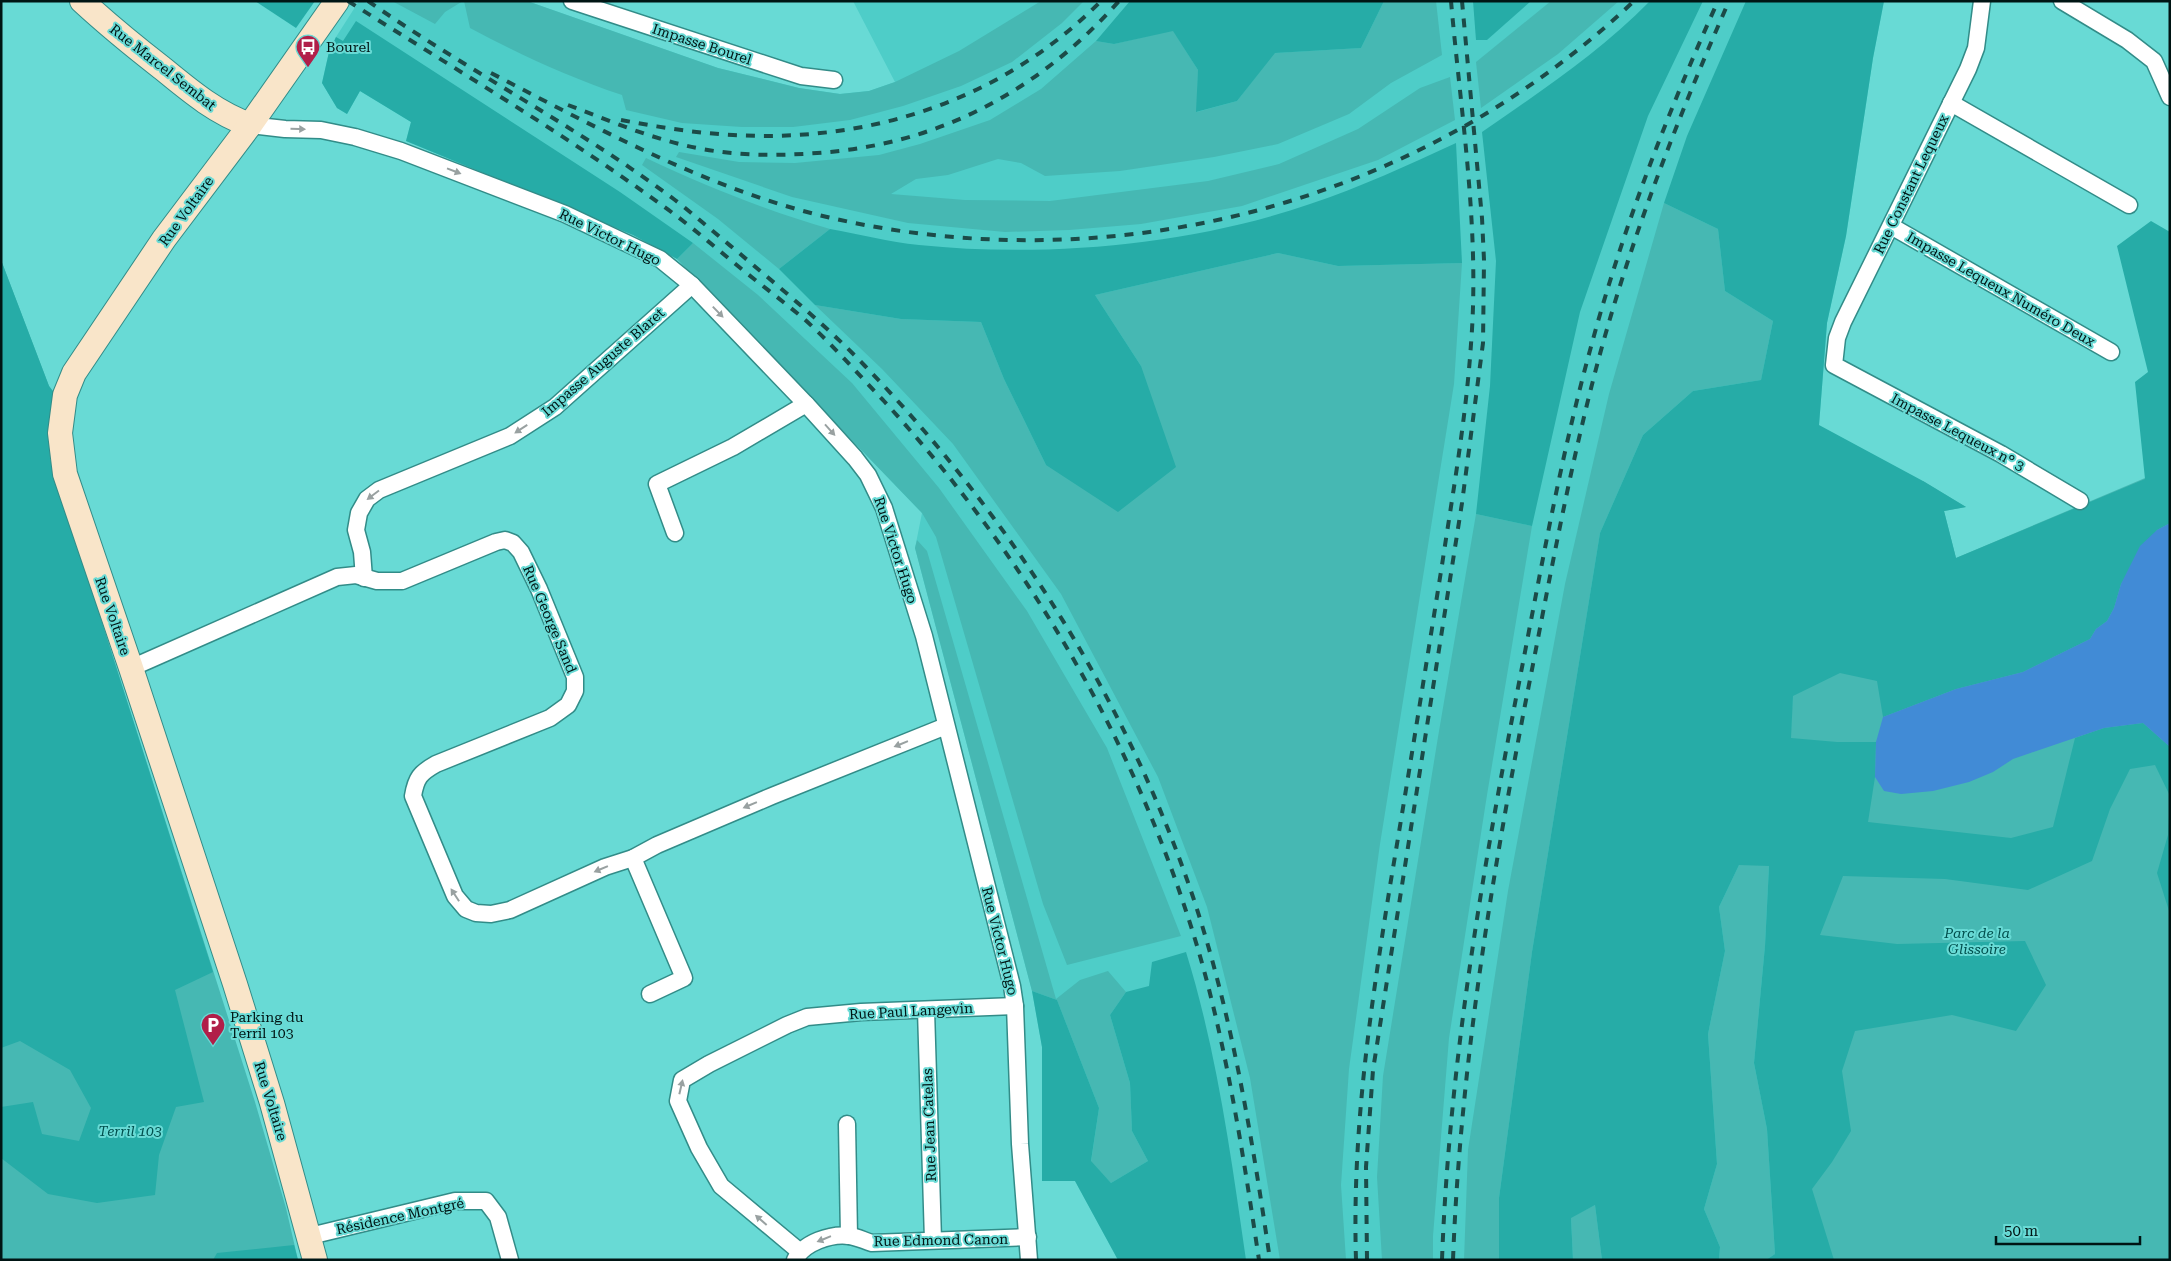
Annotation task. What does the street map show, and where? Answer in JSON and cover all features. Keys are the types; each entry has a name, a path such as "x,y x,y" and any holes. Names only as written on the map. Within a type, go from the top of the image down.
{"street":[{"name":"Rue Marcel Sembat","path":"82,1 110,27 209,105 233,119 250,125"},
{"name":"Rue Voltaire","path":"315,1260 310,1236 248,1027 131,668 64,474 60,433 65,395 74,373 164,239 250,125 337,1"},
{"name":"Impasse Bourel","path":"572,1 802,76 834,80"},
{"name":"Rue Constant Lequeux","path":"1834,366 1837,338 1843,322 1976,48 1982,1"},
{"path":"2062,1 2127,40 2154,61 2170,97"},
{"path":"1951,102 2129,205"},
{"name":"Rue Victor Hugo","path":"250,125 284,129 321,130 354,137 401,151 565,214 660,259 692,285 855,458 876,490 891,529 924,636 1012,986 1015,1006 1020,1144 1029,1260"},
{"name":"Impasse Lequeux Numéro Deux","path":"1891,226 2111,352"},
{"name":"Impasse Auguste Blaret","path":"364,578 362,552 356,530 359,513 366,499 379,490 510,436 555,407 692,285"},
{"name":"Impasse Lequeux n° 3","path":"1834,366 2001,454 2080,500"},
{"path":"674,533 657,484 733,448 806,404"},
{"name":"Rue George Sand","path":"131,668 337,577 356,575 376,580 402,581 496,542 505,540 513,543 521,552 539,589 575,676 575,691 568,705 550,718 436,764 426,769 416,780 413,796 454,896 466,910 476,913 491,914 510,910 605,867 633,858 657,845 754,804 946,726"},
{"path":"633,858 684,978 650,994"},
{"name":"Rue Paul Langevin","path":"807,1017 861,1012 1015,1006"},
{"name":"Rue Jean Catelas","path":"926,1010 933,1240"},
{"name":"Rue Edmond Canon","path":"807,1017 727,1055 682,1080 678,1101 699,1148 721,1186 797,1256 829,1236 849,1236 872,1243 1028,1237"},
{"path":"847,1124 849,1236"},
{"name":"Résidence Montgré","path":"310,1236 455,1201 486,1201 498,1217 510,1260"}],"shaded area":[{"path":"359,1 527,1 718,68 799,88 840,94 869,91 895,82 853,1 1884,1 1873,58 1846,236 1827,323 1819,425 1794,1260 1118,1260 1075,1181 1042,1181 1042,1047 1032,991 915,548 922,513 677,259 633,235 406,141 411,122 360,91 347,114 337,108 322,83 329,52 336,37"},
{"path":"2170,523 2170,747 2143,723 2104,728 2013,759 1993,772 1969,782 1933,791 1901,794 1884,791 1875,777 1876,742 1883,717 1956,689 2023,672 2090,639 2096,629 2107,621 2114,608 2121,584 2140,546 2157,530"}],"green space":[{"path":"255,1 315,1 296,28"},
{"path":"392,1 463,1 445,12 435,24"},
{"path":"464,1 527,1 718,68 799,88 840,94 869,91 895,82 959,51 1041,1 1084,1 1062,23 1012,62 961,86 903,106 850,120 793,127 742,127 682,123 626,110 622,95 582,81 470,28"},
{"path":"1130,1 1384,1 1361,48 1275,53 1237,101 1196,112 1198,70 1173,31 1114,44 1096,41"},
{"path":"1384,1 1436,1 1442,55 1391,83 1349,114 1278,144 1214,157 1120,171 1045,176 1021,163 998,159 948,175 916,179 891,194 965,200 1050,201 1208,181 1279,164 1358,129 1420,88 1450,77 1455,120 1378,160 1242,206 1141,224 1069,230 1005,232 908,223 792,197 676,157 679,152 739,162 795,163 879,155 920,144 990,120 1041,89 1096,41 1114,44 1173,30 1198,70 1197,112 1237,101 1274,53 1361,48"},
{"path":"1473,1 1531,1 1487,40 1476,40"},
{"path":"1551,1 1619,1 1558,54 1481,108 1476,62"},
{"path":"1650,1 1703,1 1648,116 1580,312 1532,526 1476,514 1490,386 1496,261 1482,132 1548,86 1611,38"},
{"path":"1746,1 1884,1 1873,58 1846,236 1827,323 1819,425 1923,481 1966,507 1944,511 1956,558 2145,479 2135,382 2148,372 2117,246 2151,221 2170,232 2170,523 2157,530 2121,584 2114,608 2107,621 2096,629 2090,639 2023,672 1956,689 1883,717 1877,681 1840,673 1793,696 1791,738 1837,742 1876,742 1875,777 1868,822 2011,838 2053,827 2075,738 2104,728 2143,723 2170,747 2170,796 2155,765 2130,769 2110,809 2092,861 2028,890 1945,879 1843,876 1820,935 1897,944 2025,941 2046,985 2016,1031 1952,1015 1855,1031 1842,1071 1851,1131 1832,1162 1812,1189 1834,1260 1766,1260 1775,1254 1767,1129 1754,1063 1765,946 1769,866 1739,865 1719,907 1725,951 1708,1034 1717,1164 1704,1209 1720,1247 1719,1260 1602,1260 1595,1205 1571,1218 1573,1260 1499,1260 1499,1198 1532,952 1600,533 1643,435 1693,391 1761,380 1773,321 1725,291 1718,229 1664,203 1687,136"},
{"path":"356,21 620,192 693,243 677,259 633,235 406,141 411,122 360,91 347,114 337,108 322,83 329,52 336,37 343,41"},
{"path":"1456,143 1462,263 1338,266 1278,253 1095,295 1141,366 1176,467 1118,512 1046,465 1004,379 981,322 901,319 815,305 779,269 830,229 919,245 967,249 1017,250 1117,245 1216,230 1310,204 1384,175"},
{"path":"646,158 737,197 830,229 779,269 718,219 642,165"},
{"path":"1664,203 1718,229 1725,291 1773,321 1761,380 1693,391 1643,435 1600,533 1532,952 1499,1198 1499,1260 1464,1260 1468,1150 1508,891 1565,584 1609,394"},
{"path":"693,243 758,295 852,383 939,488 1027,611 1107,748 1181,936 1067,965 1043,904 936,537 922,513 677,259"},
{"path":"1278,253 1338,266 1462,263 1454,384 1380,844 1349,1069 1341,1185 1346,1260 1280,1260 1250,1078 1207,907 1158,777 1061,594 953,444 882,369 815,305 901,319 981,322 1004,379 1046,465 1141,366 1095,295"},
{"name":"Terril 103","path":"1,260 49,386 55,394 49,430 50,459 255,1102 286,1208 298,1260 1,1260"},
{"name":"Terril 103","path":"1,260 49,386 55,394 49,430 50,459 213,972 175,990 204,1102 176,1107 159,1155 155,1195 97,1203 48,1194 1,1158 1,1107 33,1102 42,1134 79,1141 91,1108 70,1070 20,1041 1,1048"},
{"name":"Parc de la Glissoire","path":"2145,478 2170,504 2170,1260 1794,1260 1783,892 1795,648 1923,481 1966,507 1944,511 1956,558"},
{"path":"1476,514 1532,526 1449,1038 1433,1236 1433,1260 1382,1260 1377,1177 1383,1076"},
{"path":"917,540 927,551 1056,999 1080,980 1108,971 1126,992 1110,1015 1130,1083 1132,1131 1148,1161 1111,1183 1091,1162 1099,1108 1057,1000 1032,991 915,548"},
{"path":"2170,796 2170,914 2157,873 2168,835"},
{"path":"1739,865 1769,865 1765,946 1754,1063 1767,1129 1775,1254 1766,1260 1719,1260 1720,1247 1704,1209 1717,1164 1708,1034 1725,951 1719,907"},
{"path":"1186,952 1215,1066 1229,1143 1246,1260 1118,1260 1075,1181 1042,1181 1042,1047 1032,991 1057,1000 1099,1108 1091,1161 1111,1183 1148,1161 1132,1131 1130,1083 1110,1015 1126,992 1149,986 1152,962"},
{"path":"1595,1205 1602,1260 1573,1260 1571,1217"},
{"path":"294,1245 298,1260 213,1260 217,1253"}],"railway":[{"path":"348,1 547,126 625,179 681,219 803,318 883,400 937,462 987,526 1033,593 1076,663 1114,735 1148,809 1177,885 1212,1000 1228,1074 1259,1260"},
{"path":"368,1 406,27 562,123 638,173 683,206 738,252 819,322 865,366 918,424 968,484 1015,547 1058,612 1097,680 1133,749 1165,821 1192,894 1219,984 1230,1030 1248,1122 1270,1260"},
{"path":"621,120 705,133 784,136 835,131 884,122 932,108 978,89 1022,65 1063,36 1101,1"},
{"path":"568,105 647,135 712,151 757,155 787,155 861,148 904,139 945,125 983,108 1020,87 1055,62 1088,33 1119,1"},
{"path":"1356,1260 1355,1212 1357,1165 1369,1026 1455,483 1471,344 1473,301 1471,215 1451,1"},
{"path":"1367,1260 1366,1167 1373,1070 1462,503 1483,343 1484,260 1482,218 1462,1"},
{"path":"491,73 655,156 739,191 783,205 827,217 935,235 1044,240 1152,232 1258,210 1360,176 1458,130 1550,71 1634,1"},
{"path":"1442,1260 1446,1188 1459,1046 1479,904 1560,473 1592,343 1618,255 1648,169 1718,1"},
{"path":"1453,1260 1462,1120 1478,981 1525,705 1570,478 1603,343 1644,212 1676,127 1729,1"}],"place":[{"name":"Bourel","path":"308,68"},
{"name":"Parking du Terril 103","path":"213,1046"}]}
